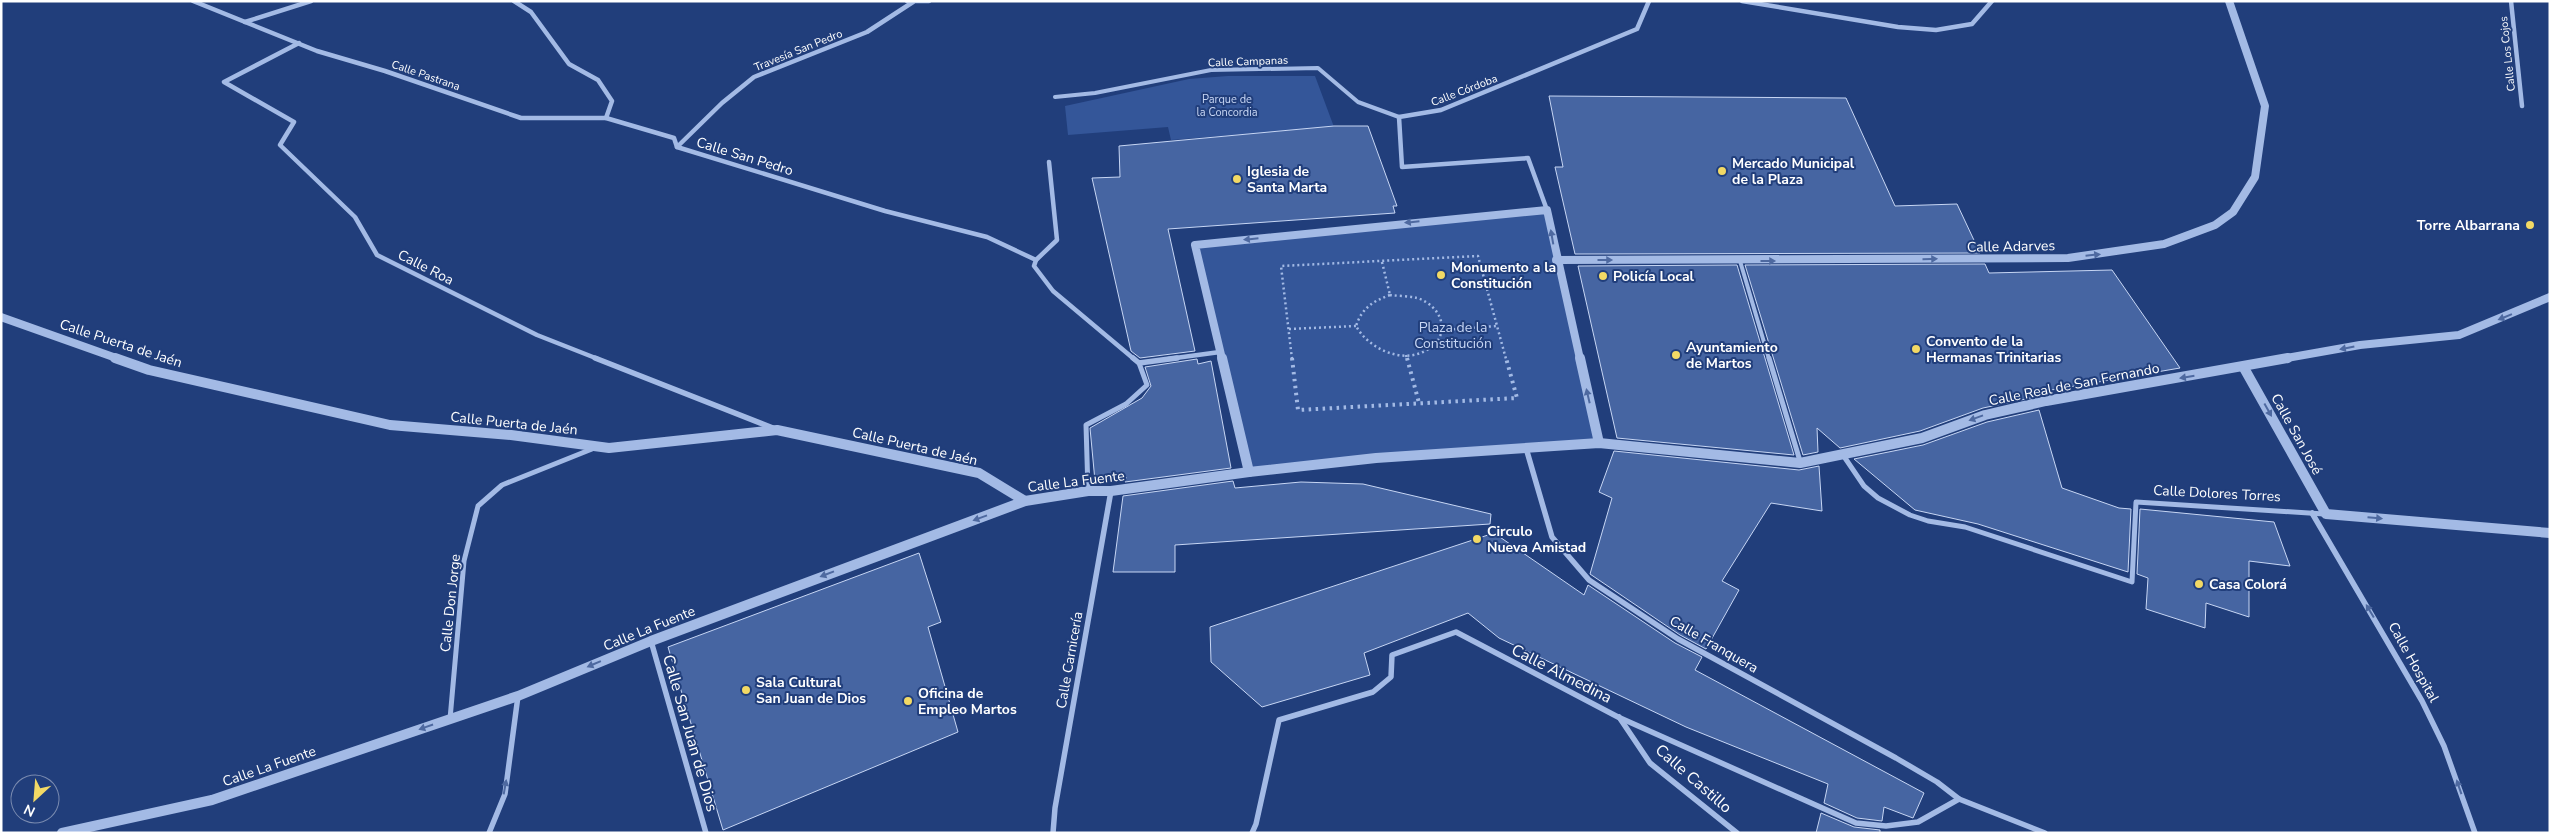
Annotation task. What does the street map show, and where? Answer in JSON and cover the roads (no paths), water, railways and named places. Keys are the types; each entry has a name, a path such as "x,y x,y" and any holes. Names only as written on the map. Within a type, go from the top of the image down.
{"street":[{"name":"Calle Pastrana","path":"193,1 299,43 521,118 606,118"},
{"path":"244,22 311,1"},
{"path":"514,1 531,12 569,64 598,80 612,102 606,118"},
{"path":"907,1 929,1"},
{"name":"Calle Córdoba","path":"1399,117 1442,110 1637,28 1649,1"},
{"path":"1742,1 1898,28 1936,30 1972,24 1992,1"},
{"name":"Calle Adarves","path":"1556,260 1740,261 2068,258 2164,244 2215,225 2233,212 2255,176 2265,106 2229,1"},
{"name":"Calle Los Cojos","path":"2511,1 2522,106"},
{"name":"Travesía San Pedro","path":"676,147 722,103 754,77 867,32 913,2"},
{"name":"Calle Roa","path":"299,43 224,82 294,122 280,145 355,217 377,255 537,335 777,430"},
{"name":"Calle Campanas","path":"1055,97 1095,93 1211,70 1318,68 1358,102 1399,117"},
{"path":"1399,117 1402,167 1528,158 1546,210 1598,443 1376,458 1249,472 1196,245 1546,210"},
{"name":"Calle San Pedro","path":"606,118 674,138 676,147 886,211 987,237 1036,260"},
{"path":"1049,162 1057,240 1036,260 1034,266 1053,291 1139,363 1147,385 1126,404 1086,425 1088,491"},
{"path":"1740,261 1800,463"},
{"name":"Calle Real de San Fernando","path":"1598,443 1800,463 1922,438 1985,415 2046,401 2244,368 2360,346 2459,335 2549,300"},
{"name":"Calle Puerta de Jaén","path":"1,317 149,370 390,425 511,435 609,448 777,430 978,473 1025,501"},
{"path":"1139,363 1220,352"},
{"name":"Calle San José","path":"2244,368 2326,514"},
{"name":"Calle Don Jorge","path":"450,719 464,561 478,506 502,485 598,446"},
{"name":"Calle Franquera","path":"1526,448 1552,537 1589,580 1678,639 1896,758 1938,782 1959,799 2045,833"},
{"name":"Calle Dolores Torres","path":"1843,455 1849,470 1868,489 1907,516 1942,525 1965,527 2132,582 2136,502 2326,514 2550,533"},
{"name":"Calle La Fuente","path":"62,833 212,800 518,696 651,640 1025,501 1088,491 1111,491 1249,472"},
{"name":"Calle Carnicería","path":"1053,833 1054,808 1111,491"},
{"name":"Calle Hospital","path":"2312,513 2422,701 2444,746 2475,833"},
{"name":"Calle Almedina","path":"1252,833 1256,824 1279,720 1373,692 1391,676 1392,655 1456,632 1618,717 1856,823 1886,826 1918,822 1959,799"},
{"name":"Calle San Juan de Dios","path":"651,640 706,833"},
{"path":"489,833 505,794 518,696"},
{"name":"Calle Castillo","path":"1618,717 1650,763 1737,833"}],"place":[{"name":"Mercado Municipal de la Plaza","path":"1722,171"},
{"name":"Iglesia de Santa Marta","path":"1237,179"},
{"name":"Torre Albarrana","path":"2530,225"},
{"name":"Monumento a la Constitución","path":"1441,275"},
{"name":"Policía Local","path":"1603,276"},
{"name":"Convento de la Hermanas Trinitarias","path":"1916,349"},
{"name":"Ayuntamiento de Martos","path":"1676,355"},
{"name":"Circulo Nueva Amistad","path":"1477,539"},
{"name":"Casa Colorá","path":"2199,584"},
{"name":"Sala Cultural San Juan de Dios","path":"746,690"},
{"name":"Oficina de Empleo Martos","path":"908,701"}],"park label":[{"name":"Parque de la Concordia","path":"1227,105"},
{"name":"Plaza de la Constitución","path":"1453,336"}]}
